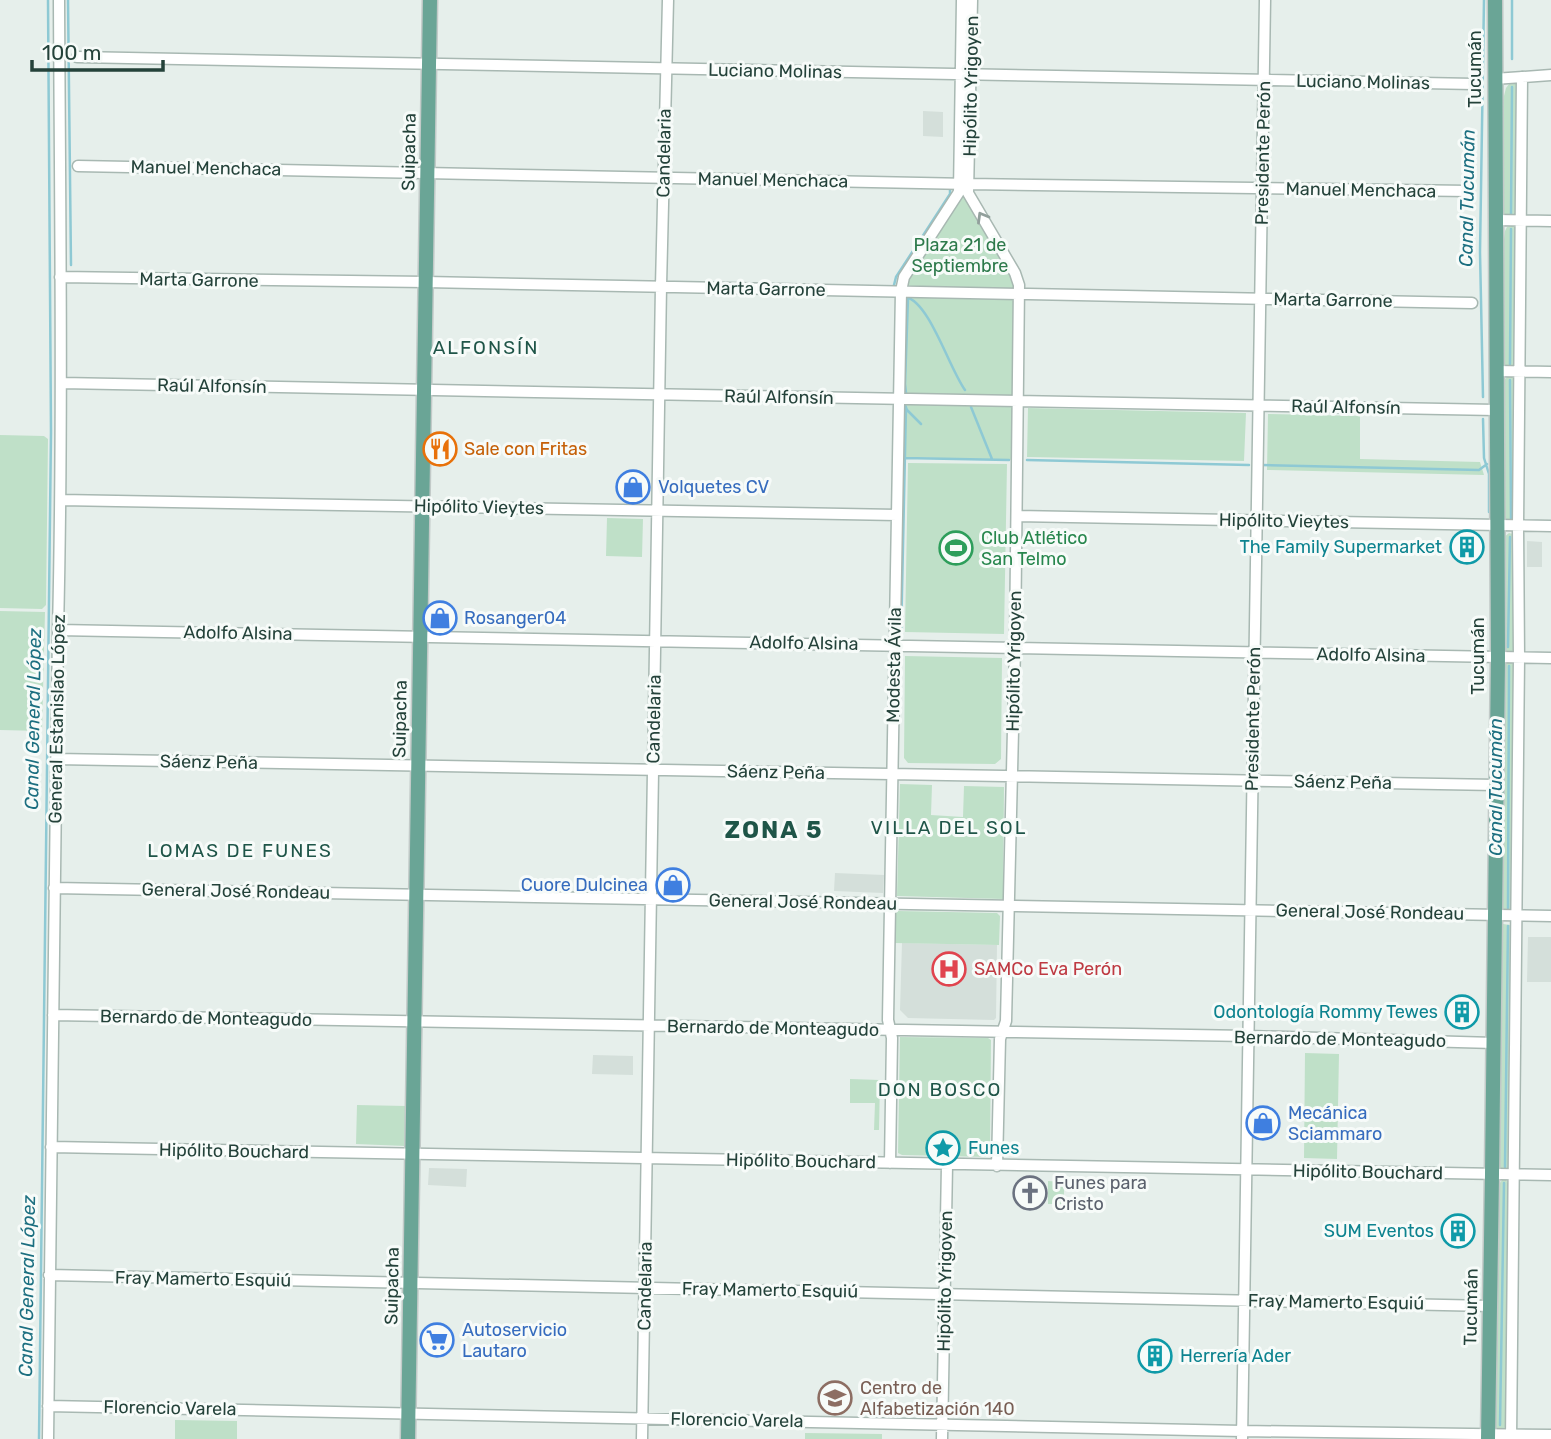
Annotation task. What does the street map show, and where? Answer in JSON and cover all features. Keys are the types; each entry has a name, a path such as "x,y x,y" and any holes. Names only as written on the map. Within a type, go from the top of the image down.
{"main road":[{"name":"Suipacha","path":"408,1439 430,0"},
{"name":"Tucumán","path":"1488,1437 1498,526 1495,0"}],"street":[{"name":"General Estanislao López","path":"48,1439 62,383 59,0"},
{"name":"Candelaria","path":"642,1439 668,0"},
{"name":"Hipólito Yrigoyen","path":"962,0 966,74"},
{"name":"Hipólito Yrigoyen","path":"972,0 966,74 964,184 1015,273 1019,285 1010,905 1006,1021 1000,1039 997,1166"},
{"name":"Presidente Perón","path":"1242,1435 1265,0"},
{"name":"Luciano Molinas","path":"77,57 1474,84"},
{"path":"1494,79 1551,75"},
{"path":"1511,1437 1522,77"},
{"name":"Manuel Menchaca","path":"78,166 1469,191"},
{"name":"Modesta Ávila","path":"890,1163 892,1038 888,1020 901,292 904,277 964,184"},
{"path":"1495,220 1551,220"},
{"name":"Marta Garrone","path":"60,277 1472,303"},
{"path":"1496,371 1551,372"},
{"name":"Raúl Alfonsín","path":"62,383 1496,410"},
{"name":"Hipólito Vieytes","path":"61,499 897,515"},
{"name":"Hipólito Vieytes","path":"1017,516 1551,526"},
{"name":"Adolfo Alsina","path":"58,629 1551,658"},
{"name":"Sáenz Peña","path":"56,759 1496,785"},
{"name":"General José Rondeau","path":"54,888 1551,916"},
{"name":"Bernardo de Monteagudo","path":"53,1015 1494,1042"},
{"name":"Hipólito Bouchard","path":"51,1147 1551,1175"},
{"name":"Hipólito Yrigoyen","path":"942,1439 947,1165"},
{"name":"Fray Mamerto Esquiú","path":"49,1275 1490,1306"},
{"name":"Florencio Varela","path":"48,1406 943,1425 1242,1435 1551,1435"}],"shaded area":[{"path":"923,111 943,112 943,137 923,136"},
{"path":"1527,541 1542,542 1542,567 1527,567"},
{"path":"835,873 884,875 883,893 834,891"},
{"path":"1528,937 1551,937 1551,982 1527,982"},
{"name":"SAMCo Eva Perón","path":"902,943 997,945 996,1018 908,1018 900,1010"},
{"path":"593,1055 633,1056 633,1075 592,1074"},
{"path":"429,1168 467,1169 466,1187 428,1185"}],"green space":[{"path":"1513,83 1518,90 1515,181 1517,211 1514,216 1506,217 1500,209 1500,112 1506,88"},
{"name":"Plaza 21 de Septiembre","path":"964,195 1012,278 1015,289 907,289 904,284 960,196"},
{"path":"1512,226 1516,230 1516,367 1503,366 1502,255 1505,231"},
{"path":"901,291 1019,294 1018,460 898,457"},
{"path":"1507,377 1512,377 1516,382 1515,521 1504,521 1502,382"},
{"path":"1028,408 1246,413 1244,461 1027,457"},
{"path":"1268,414 1360,416 1360,459 1480,462 1484,475 1267,470"},
{"path":"0,435 44,436 48,439 46,605 42,609 0,608"},
{"name":"Club Atlético San Telmo","path":"908,463 1007,464 1004,634 905,632"},
{"path":"607,518 643,519 642,557 606,556"},
{"path":"1509,533 1513,534 1515,649 1506,653 1503,538"},
{"path":"0,611 45,612 42,731 0,730"},
{"path":"905,656 1002,658 1001,759 995,764 908,763 904,758"},
{"path":"1507,662 1515,666 1512,909 1509,912 1499,906 1503,807 1503,664"},
{"path":"900,784 932,785 931,815 963,817 964,786 1004,787 1003,899 897,896"},
{"path":"898,911 997,913 1000,916 999,945 895,943"},
{"path":"1503,924 1512,927 1509,1166 1505,1170 1500,1168 1498,1161 1500,927"},
{"path":"900,1037 991,1040 990,1154 987,1157 898,1153"},
{"path":"1305,1053 1339,1054 1337,1159 1304,1158"},
{"path":"850,1079 880,1080 879,1130 874,1130 875,1103 850,1103"},
{"path":"357,1105 406,1106 405,1146 356,1144"},
{"path":"1502,1180 1506,1180 1509,1185 1506,1426 1502,1431 1495,1427 1494,1417 1498,1186"},
{"path":"1048,1181 1064,1182 1064,1204 1048,1204"},
{"path":"175,1420 237,1421 237,1439 175,1439"},
{"path":"805,1433 882,1434 882,1439 805,1439"}],"waterway":[{"name":"Canal General López","path":"39,1439 51,432 48,0"},
{"name":"Canal General López","path":"68,0 71,265"},
{"name":"Canal Tucumán","path":"1483,397 1480,252 1484,0"},
{"name":"Canal Tucumán","path":"1512,0 1512,59"},
{"name":"Canal Tucumán","path":"1511,214 1512,87"},
{"path":"894,285 896,277 950,194 950,189"},
{"name":"Canal Tucumán","path":"1510,364 1511,229"},
{"path":"906,297 915,302 931,323 965,390"},
{"path":"906,393 908,298"},
{"name":"Canal Tucumán","path":"1510,380 1511,520"},
{"path":"905,405 921,424"},
{"path":"901,638 906,407"},
{"path":"971,407 992,459"},
{"name":"Canal Tucumán","path":"1483,419 1484,458 1489,474 1489,512"},
{"path":"904,458 1009,460"},
{"path":"1027,460 1249,465"},
{"path":"1262,465 1479,470 1487,464"},
{"name":"Canal Tucumán","path":"1508,647 1510,537"},
{"name":"Canal Tucumán","path":"1508,908 1509,666"},
{"name":"Canal Tucumán","path":"1505,1167 1508,926"},
{"name":"Canal Tucumán","path":"1500,1425 1504,1183"}],"place":[{"name":"Sale con Fritas","path":"440,449"},
{"name":"Volquetes CV","path":"633,487"},
{"name":"The Family Supermarket","path":"1467,547"},
{"name":"Club Atlético San Telmo","path":"956,548"},
{"name":"Rosanger04","path":"440,618"},
{"name":"Cuore Dulcinea","path":"673,885"},
{"name":"SAMCo Eva Perón","path":"949,969"},
{"name":"Odontología Rommy Tewes","path":"1462,1012"},
{"name":"Mecánica Sciammaro","path":"1263,1123"},
{"name":"Funes","path":"943,1148"},
{"name":"Funes para Cristo","path":"1030,1193"},
{"name":"SUM Eventos","path":"1458,1231"},
{"name":"Autoservicio Lautaro","path":"437,1340"},
{"name":"Herrería Ader","path":"1155,1356"},
{"name":"Centro de Alfabetización 140","path":"835,1398"}],"district":[{"name":"ALFONSÍN","path":"486,347"},
{"name":"VILLA DEL SOL","path":"949,827"},
{"name":"ZONA 5","path":"774,830"},
{"name":"LOMAS DE FUNES","path":"240,850"},
{"name":"DON BOSCO","path":"940,1089"}]}
